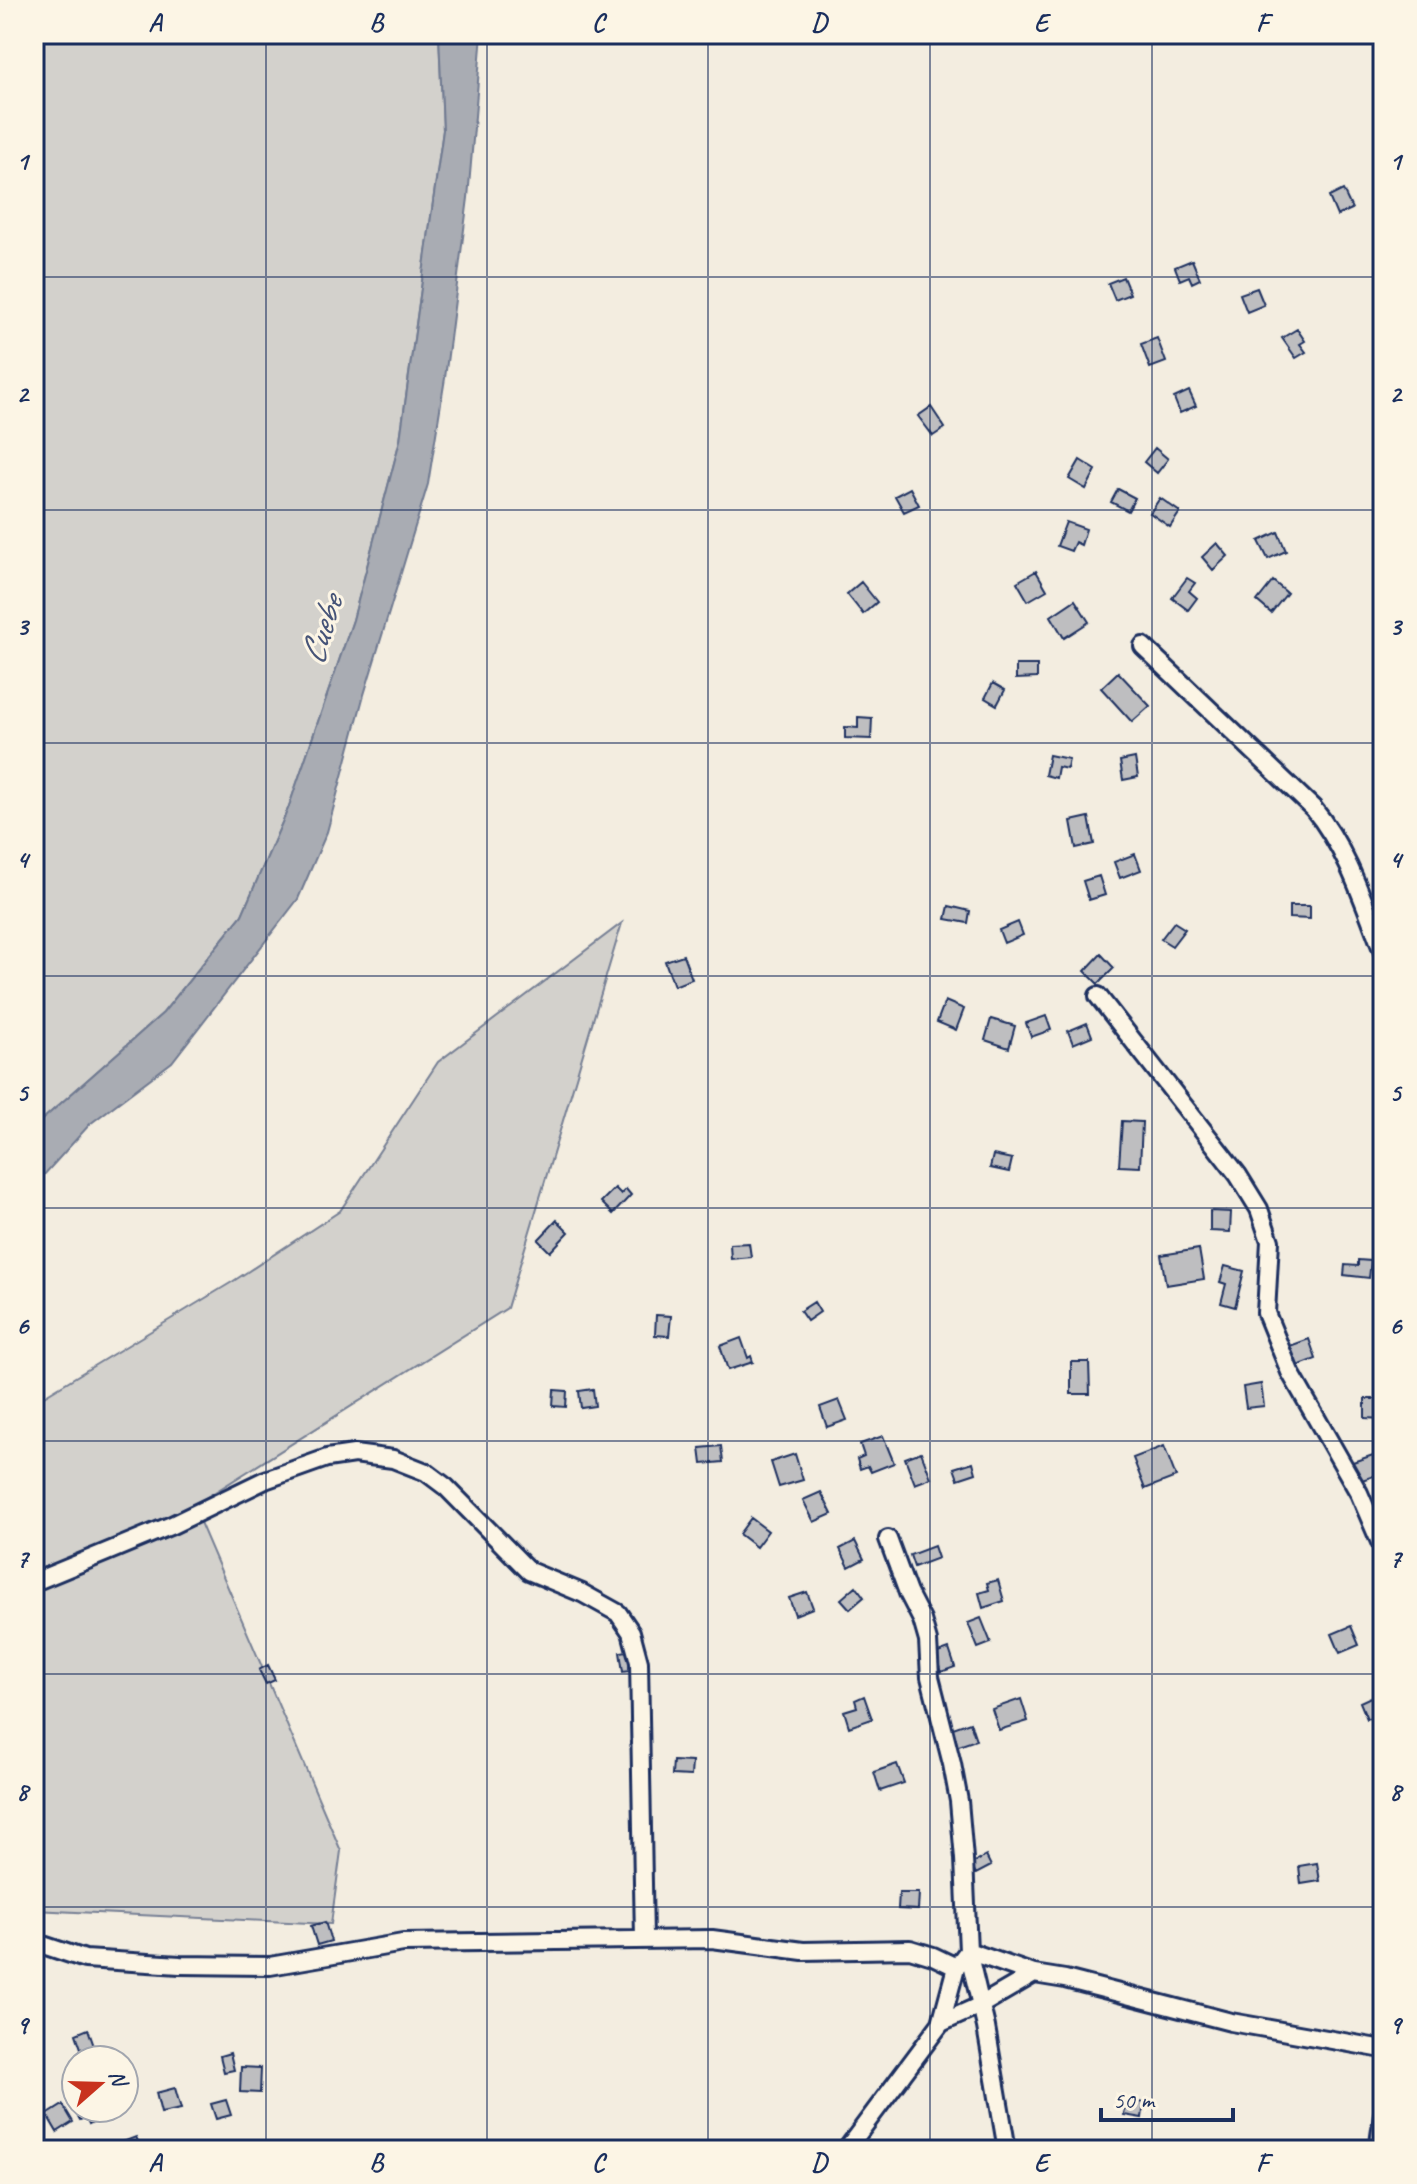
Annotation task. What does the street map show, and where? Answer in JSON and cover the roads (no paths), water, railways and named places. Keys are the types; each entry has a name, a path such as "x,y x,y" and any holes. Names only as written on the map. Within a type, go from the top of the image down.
{"street":[{"path":"1143,646 1313,808 1329,828 1362,896 1383,952"},
{"path":"1098,996 1238,1175 1259,1209 1270,1241 1266,1313 1270,1324 1290,1372 1359,1493 1383,1549"},
{"path":"34,1582 172,1525 265,1480 327,1458 354,1454 393,1459 426,1472 446,1487 529,1571 607,1605 618,1613 631,1632 639,1662 644,1939"},
{"path":"888,1539 928,1641 930,1677 952,1764 964,1859 968,1951 986,2027 1007,2150"},
{"path":"34,1942 85,1959 270,1966 403,1943 712,1939 803,1951 910,1949 956,1967"},
{"path":"846,2150 941,2023 956,1967 968,1951"},
{"path":"968,1951 1034,1974 1065,1979 1231,2022 1383,2049"},
{"path":"941,2023 979,2006 1034,1974"},
{"path":"1378,2150 1383,2115"}],"water label":[{"name":"Cuebe","path":"321,630"}]}
